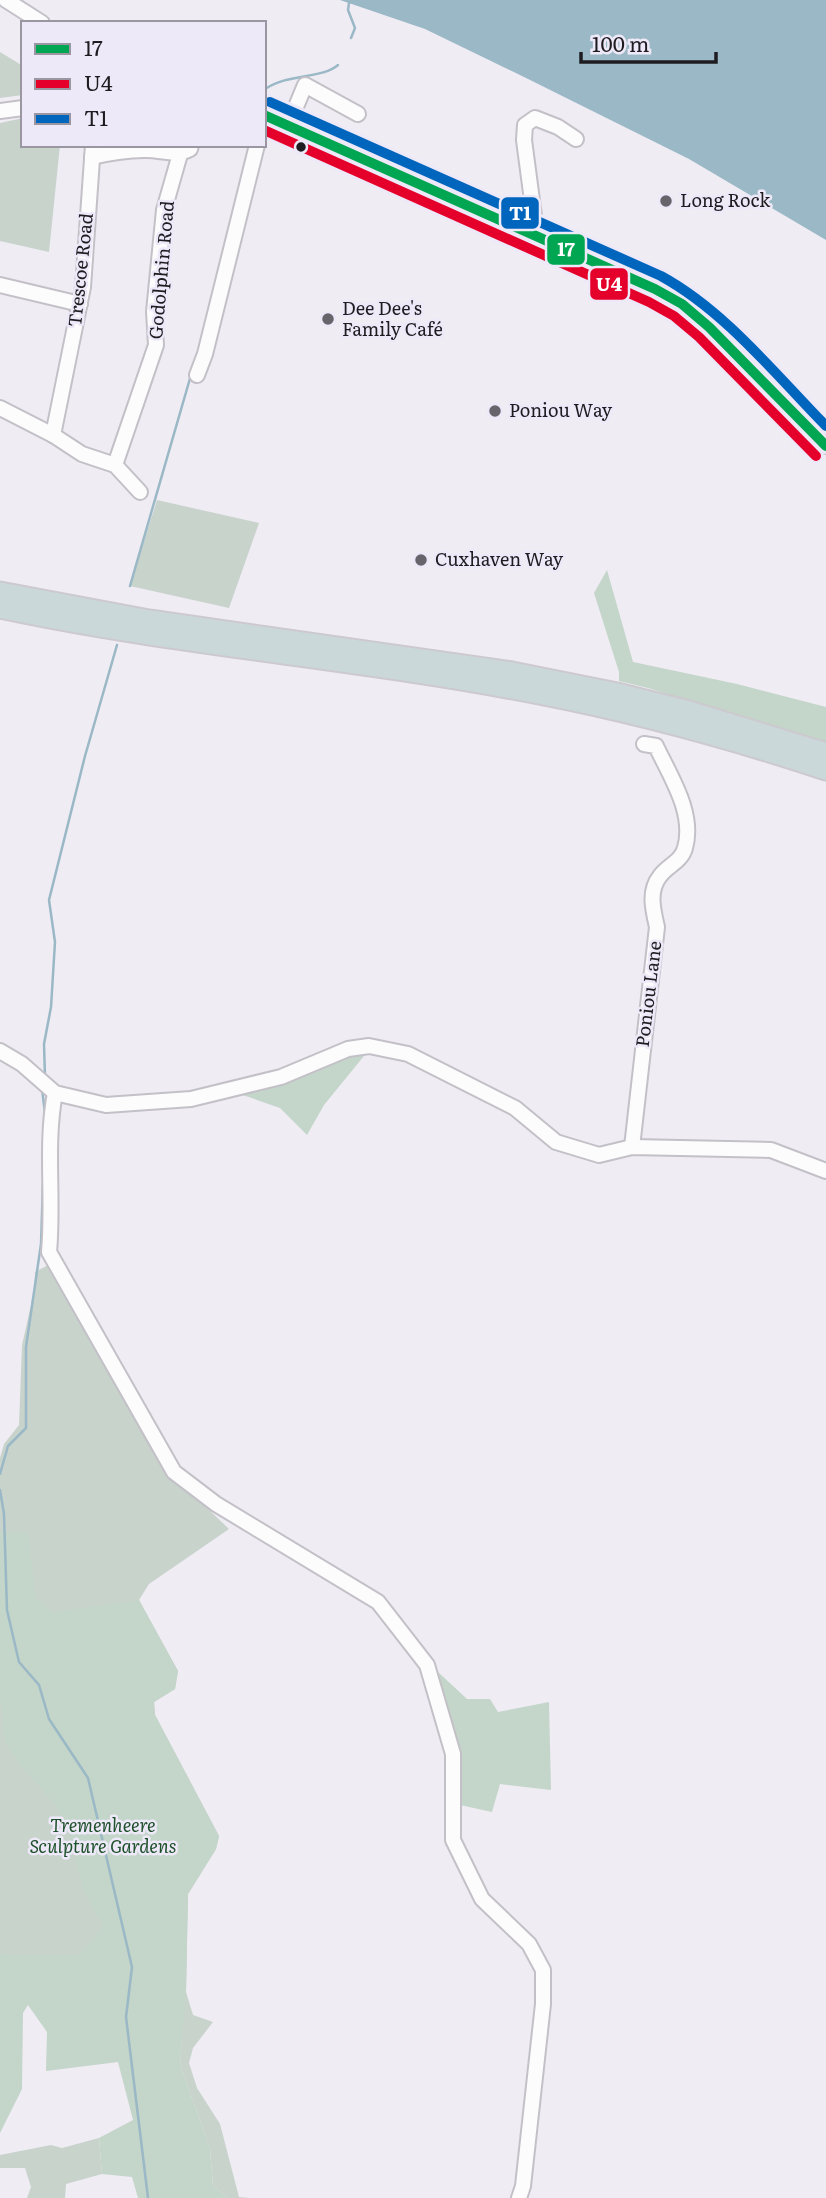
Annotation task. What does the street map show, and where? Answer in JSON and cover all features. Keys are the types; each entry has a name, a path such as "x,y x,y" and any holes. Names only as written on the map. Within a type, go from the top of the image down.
{"highway":[{"path":"0,592 149,620 512,672 677,708 826,753"},
{"path":"0,608 150,636 537,693 666,721 826,770"}],"street":[{"path":"6,0 39,21"},
{"path":"288,126 304,85 358,114"},
{"path":"0,111 21,107"},
{"path":"266,118 655,289 682,304 709,327 826,446"},
{"path":"537,238 524,140 525,125 535,118 558,127 576,139"},
{"path":"197,374 205,354 257,147"},
{"path":"92,151 186,150"},
{"name":"Godolphin Road","path":"115,465 156,345 155,312 164,210 186,150"},
{"name":"Trescoe Road","path":"54,435 80,304 92,151"},
{"path":"0,285 80,304"},
{"path":"0,408 54,435 82,454 115,465 140,492"},
{"name":"Poniou Lane","path":"632,1147 657,928 651,900 659,876 678,861 685,849 687,835 685,811 656,746 644,744"},
{"path":"0,1051 22,1064 55,1093 106,1104 191,1099 281,1077 348,1049 369,1046 408,1054 515,1108 556,1142 598,1155 632,1147 771,1150 826,1171"},
{"path":"55,1093 50,1147 50,1252 174,1472 250,1525 378,1602 427,1665 453,1754 453,1840 482,1899 529,1944 543,1970 543,2004 523,2186 519,2198"}],"green space":[{"path":"0,52 21,65 21,95 0,98"},
{"path":"21,118 21,147 60,147 49,252 0,241 0,123"},
{"path":"157,500 259,523 229,608 130,586"},
{"path":"607,570 633,662 737,684 826,707 826,744 619,681 619,672 594,593"},
{"path":"368,1051 324,1105 307,1135 280,1108 240,1094 291,1081 346,1056"},
{"name":"Tremenheere Sculpture Gardens","path":"52,1263 182,1484 229,1529 149,1584 139,1600 178,1671 175,1689 154,1702 155,1715 219,1836 216,1849 188,1894 186,1992 193,2015 213,2022 193,2048 189,2063 197,2088 220,2124 239,2197 249,2198 228,2198 213,2186 210,2148 180,2065 185,1993 0,1976 0,1458 4,1444 19,1425 22,1345 34,1292 35,1272"},
{"path":"0,1532 29,1533 35,1598 53,1612 139,1600 178,1671 175,1689 154,1702 155,1715 219,1836 216,1849 188,1894 186,1992 180,2065 210,2148 213,2186 228,2198 138,2198 132,2177 102,2174 99,2138 133,2120 118,2062 46,2071 47,2032 28,2005 23,2013 22,2089 0,2133 0,1954 77,1955 93,1940 103,1924 84,1891 63,1818 13,1756 5,1741 0,1703"},
{"path":"438,1672 467,1699 490,1699 498,1712 549,1702 551,1790 500,1784 492,1812 460,1805 460,1757"},
{"path":"99,2138 102,2174 66,2184 65,2198 27,2198 31,2187 25,2168 0,2168 0,2155 51,2145 62,2148"}],"water":[{"path":"340,0 826,0 826,240 689,159 518,74 425,29"}],"waterway":[{"path":"349,3 348,10 355,28 351,38"},
{"path":"266,88 284,80 323,72 338,65"},
{"path":"130,586 191,375"},
{"path":"45,1077 44,1044 51,1007 55,942 49,900 85,756 117,645"},
{"path":"42,1089 45,1113"},
{"path":"0,1474 8,1446 26,1428 26,1347 41,1244 43,1183"},
{"path":"0,1490 4,1514 7,1610 19,1662 39,1685 49,1719 88,1778 132,1967 126,2017 148,2198"}],"transit line":[{"name":"T1","path":"270,102 661,276 684,290 728,325 826,426"},
{"name":"17","path":"266,116 655,289 682,304 709,327 826,446"},
{"name":"U4","path":"266,131 649,302 674,316 699,337 816,456"}],"place":[{"name":"Long Rock","path":"666,201"},
{"name":"Dee Dee's Family Café","path":"328,319"},
{"name":"Poniou Way","path":"495,411"},
{"name":"Cuxhaven Way","path":"421,560"}]}
